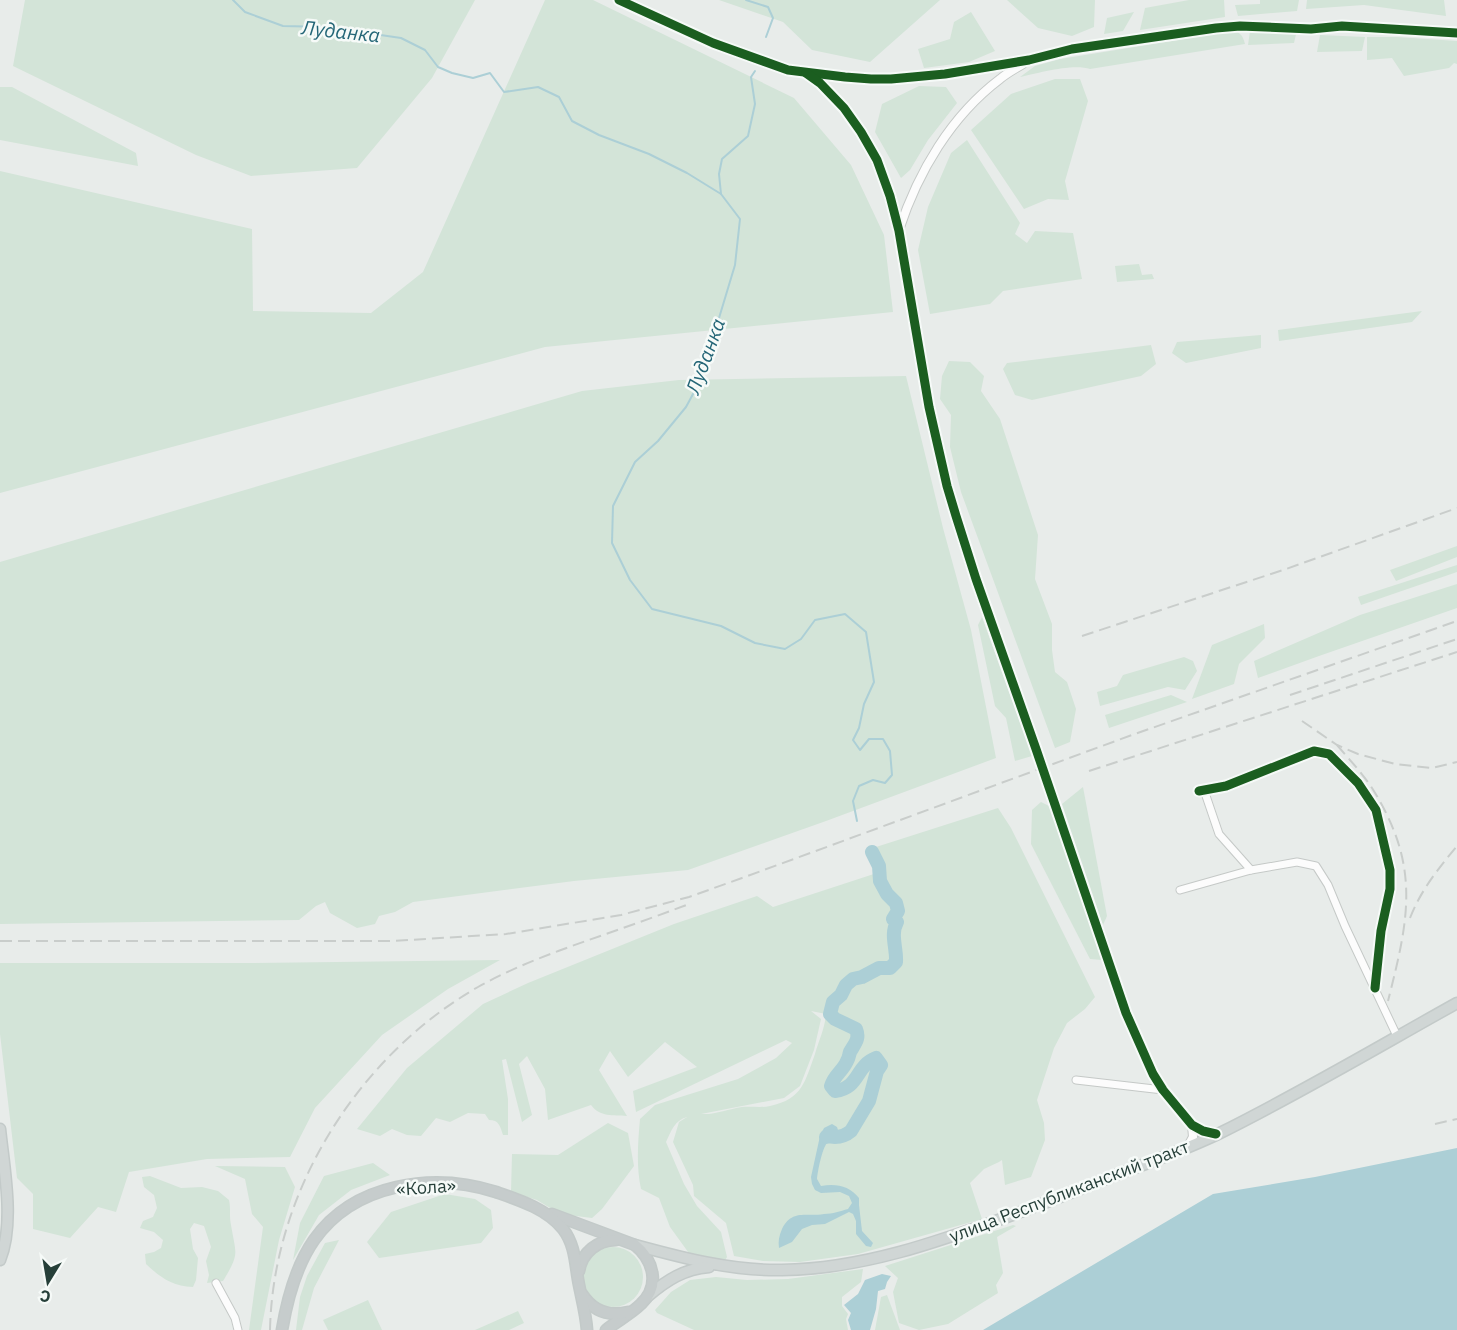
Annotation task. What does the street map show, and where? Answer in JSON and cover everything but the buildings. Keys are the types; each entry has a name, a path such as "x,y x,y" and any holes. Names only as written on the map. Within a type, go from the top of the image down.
{"highway":[{"name":"«Кола»","path":"282,1330 284,1315 297,1274 314,1240 325,1226 342,1211 366,1197 389,1188 446,1182 462,1184 480,1187 537,1208 557,1222 567,1234 572,1244 578,1276"},
{"path":"537,1208 635,1245 648,1259 653,1278 648,1296 642,1304 606,1330"},
{"path":"587,1330 578,1276 580,1266 584,1257 599,1243 620,1240"},
{"path":"582,1294 593,1307 609,1314 626,1313 634,1309"}],"main road":[{"name":"улица Республиканский тракт","path":"722,1266 764,1270 834,1266 920,1247 968,1231 1187,1148 1258,1113 1457,1003"},
{"path":"0,1129 7,1206 6,1240 1,1258"},
{"path":"635,1245 722,1266"},
{"path":"648,1296 666,1281 683,1273 700,1268 722,1266"}],"street":[{"path":"619,0 713,43 788,70 845,77 891,79 945,74 1029,60 1072,49 1240,26 1311,29 1342,26 1457,33"},
{"path":"899,231 917,184 949,132 974,102 1000,78 1029,60"},
{"path":"806,73 820,83 844,108 861,132 877,160 890,196 899,231 929,407 947,486 975,579 1126,1013 1153,1074 1163,1090 1192,1125 1216,1134"},
{"path":"1251,870 1219,834 1202,791 1226,786 1314,751 1329,754 1358,783 1376,810 1390,870 1390,889 1381,931 1375,988"},
{"path":"1180,890 1251,870 1297,862 1316,866 1328,885 1397,1036"},
{"path":"1076,1080 1163,1090"},
{"path":"1187,1148 1193,1137 1192,1125"},
{"path":"216,1283 235,1318 238,1330"}],"green space":[{"path":"25,0 475,0 432,78 357,168 251,176 196,155 13,66"},
{"path":"545,0 593,0 794,98 851,165 884,235 893,312 545,347 0,493 0,171 252,229 253,311 371,313 423,272"},
{"path":"719,0 940,0 870,62 812,50 783,22"},
{"path":"1007,0 1095,0 1094,27 1072,36 1038,28"},
{"path":"1189,0 1224,0 1225,17 1140,30 1145,8"},
{"path":"1260,0 1299,0 1297,11 1238,16 1235,5 1260,4"},
{"path":"1307,0 1444,0 1446,16 1364,5 1306,9"},
{"path":"971,12 995,51 969,62 924,68 918,49 950,39 954,22"},
{"path":"1134,12 1123,31 1104,34 1107,18"},
{"path":"1297,30 1294,43 1248,45 1250,31"},
{"path":"1234,31 1241,35 1245,44 1090,69 1075,67 1055,69 1020,77 1035,66 1060,59"},
{"path":"1320,35 1365,37 1362,51 1317,52"},
{"path":"1367,37 1457,41 1457,64 1454,63 1449,68 1404,76 1392,58 1367,60"},
{"path":"1055,79 1080,79 1088,101 1065,181 1069,200 1048,199 1024,209 971,130 1011,94"},
{"path":"919,86 946,87 957,103 928,140 910,170 901,178 875,132 882,104"},
{"path":"0,87 12,87 136,153 138,166 0,140"},
{"path":"967,140 1020,223 1015,234 1027,243 1035,231 1073,233 1082,279 1003,291 990,304 930,314 918,250 928,207 951,153"},
{"path":"1139,264 1142,275 1152,274 1154,279 1117,282 1115,266"},
{"path":"1422,311 1412,322 1279,341 1278,330"},
{"path":"1261,335 1261,348 1186,363 1172,353 1177,342"},
{"path":"1151,345 1156,364 1141,376 1032,400 1015,395 1003,369 1007,363"},
{"path":"949,361 970,362 984,376 981,391 1000,419 1038,535 1035,579 1052,624 1055,672 1067,682 1076,709 1070,742 1055,748 961,492 950,447 951,415 940,399 942,376"},
{"path":"906,376 943,528 971,630 996,758 688,870 574,881 413,902 395,912 379,916 375,924 357,928 330,913 325,902 316,906 299,920 0,924 0,562 582,391 679,380"},
{"path":"1457,546 1457,557 1396,581 1390,570"},
{"path":"1457,565 1457,572 1361,605 1358,597"},
{"path":"1457,584 1457,608 1258,678 1254,661 1360,615"},
{"path":"982,617 1032,756 1015,761 1006,718 995,706 978,625"},
{"path":"1264,624 1265,638 1239,664 1234,684 1192,699 1212,645"},
{"path":"1184,657 1193,661 1197,671 1185,690 1168,687 1100,706 1097,692 1117,686 1123,675"},
{"path":"1171,695 1187,702 1109,728 1105,715"},
{"path":"1083,787 1107,916 1103,925 1062,804"},
{"path":"1041,802 1049,806 1102,960 1090,959 1031,844 1032,810"},
{"path":"998,808 1011,828 1095,997 1085,1009 1067,1023 1054,1048 1037,1100 1044,1123 1045,1140 1031,1177 1005,1185 1002,1160 984,1169 970,1183 982,1219 858,1254 800,1262 763,1261 734,1256 726,1223 694,1196 693,1185 673,1142 679,1122 687,1117 676,1123 666,1142 684,1184 697,1206 721,1232 727,1257 724,1262 691,1256 670,1227 659,1198 641,1189 638,1163 640,1119 655,1105 738,1079 776,1058 792,1043 786,1040 636,1112 633,1091 697,1067 665,1042 628,1077 610,1051 599,1070 627,1116 598,1112 591,1105 548,1120 545,1089 527,1056 519,1064 532,1115 522,1122 506,1059 502,1060 508,1099 508,1135 503,1135 499,1124 489,1120 485,1114 468,1113 450,1122 436,1118 421,1136 407,1135 392,1129 380,1136 357,1129 407,1068 483,1004 528,983 674,924 757,896 773,907 883,871 876,847","holes":["811,1011 826,1014 808,1073 801,1087 790,1099 770,1106 742,1107 701,1114 784,1098 800,1086 814,1050 821,1019"]},
{"path":"500,960 448,989 382,1035 315,1108 290,1157 207,1159 129,1172 116,1212 98,1207 70,1238 33,1229 33,1194 17,1178 0,1034 0,963"},
{"path":"608,1123 628,1133 634,1166 602,1209 592,1218 560,1214 537,1200 511,1192 512,1154 558,1155"},
{"path":"373,1163 390,1175 351,1190 319,1215 293,1260 300,1223 324,1176"},
{"path":"215,1166 285,1167 295,1187 279,1240 261,1330 249,1330 263,1227 252,1214 245,1179"},
{"path":"150,1176 181,1188 202,1187 218,1191 229,1200 235,1254 223,1281 207,1283 209,1275 206,1261 211,1247 204,1226 194,1223 190,1229 193,1249 198,1258 193,1287 167,1280 146,1264 145,1254 161,1248 163,1240 154,1232 140,1228 143,1221 153,1217 157,1208 154,1195 144,1187 142,1177"},
{"path":"445,1194 475,1199 491,1210 493,1228 481,1243 379,1258 367,1242 391,1212"},
{"path":"1013,1225 1016,1226 997,1237 1003,1273 996,1285 998,1293 948,1324 919,1330 899,1323 893,1292 898,1278 885,1266"},
{"path":"339,1240 314,1288 302,1330 296,1330 300,1297 307,1276 325,1243"},
{"path":"613,1247 634,1256 643,1277 634,1298 613,1307 592,1298 583,1277 592,1256"},
{"path":"863,1269 861,1282 842,1297 842,1306 848,1314 846,1319 848,1330 694,1330 655,1310 671,1292 690,1280 716,1277 747,1280 788,1279"},
{"path":"887,1295 900,1330 875,1330 881,1297"},
{"path":"368,1300 382,1330 328,1330 323,1320"},
{"path":"518,1311 524,1323 509,1330 475,1330"}],"water":[{"path":"832,1124 838,1130 833,1130 832,1133 841,1137 830,1140 825,1146 817,1179 821,1186 842,1186 859,1198 862,1231 873,1243 871,1247 866,1246 856,1234 856,1221 853,1214 849,1212 825,1224 802,1229 792,1242 779,1248 781,1232 790,1219 800,1215 830,1214 848,1209 852,1203 849,1196 840,1192 821,1193 815,1190 812,1184 811,1177 820,1136 824,1128"},
{"path":"1457,1148 1457,1330 983,1330 1213,1194 1315,1177"},
{"path":"882,1274 891,1276 885,1289 878,1291 870,1330 851,1330 848,1320 851,1313 844,1305 858,1294 865,1280"}],"waterway":[{"name":"Луданка","path":"233,0 245,12 283,26 326,27 401,38 425,50 438,67 452,73 473,78 490,73 504,92 538,87 559,97 572,121 599,135 649,154 687,173 721,194 740,219 735,265 700,381 686,407 658,441 635,462 613,506 612,543 630,580 652,609 721,626 755,643 785,649 801,639 815,620 845,614 866,632 874,682 864,704 859,728 853,740 860,750 869,739 883,739 890,751 892,775 885,783 873,780 859,786 853,801 857,821"},
{"path":"746,0 768,7 773,18 766,37"},
{"path":"721,194 719,174 722,159 748,136 755,104 751,77 755,71"},
{"name":"Луданка","path":"826,1137 846,1135 851,1131 869,1101 877,1071 881,1065 876,1058 864,1066 849,1086 835,1091 831,1086 848,1059 857,1036 856,1029 835,1019 830,1014 833,1002 853,979 879,968 890,968 896,962 894,937 897,922 893,919 898,911 896,903 887,894 880,881 879,866 872,852"}],"railway":[{"path":"1082,636 1286,569 1457,508"},
{"path":"0,941 393,941 506,934 621,915 689,897 1132,735 1457,621"},
{"path":"1290,695 1457,639"},
{"path":"1089,771 1457,652"},
{"path":"1302,721 1337,745 1358,754 1395,764 1432,768 1457,762"},
{"path":"1337,745 1368,782 1388,816 1404,868 1405,918 1388,1001"},
{"path":"1410,918 1425,889 1457,846"},
{"path":"270,1330 275,1278 287,1227 305,1179 330,1132 360,1089 395,1050 435,1016 491,980 545,956 689,904"},
{"path":"1435,1124 1457,1119"}],"cycle path":[{"path":"619,0 713,43 788,70 871,79 945,74 1029,60 1072,49 1240,26 1311,29 1342,26 1457,33"},
{"path":"806,73 820,83 844,108 861,132 877,160 890,196 899,231 929,407 947,486 976,579 1126,1013 1153,1074 1163,1090 1192,1125 1216,1134"},
{"path":"1199,791 1226,786 1314,751 1329,754 1358,783 1376,810 1390,870 1390,889 1381,931 1375,988"}]}
